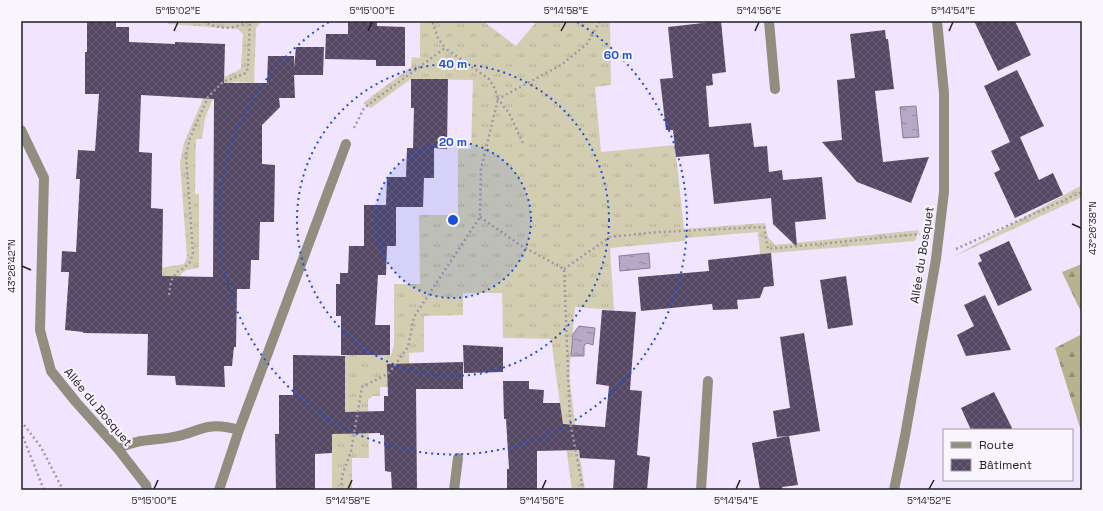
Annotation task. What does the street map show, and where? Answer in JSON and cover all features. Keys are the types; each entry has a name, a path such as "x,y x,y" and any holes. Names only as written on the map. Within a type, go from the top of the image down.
{"street":[{"path":"769,21 775,89"},
{"name":"Allée du Bosquet","path":"894,490 936,259 944,192 944,93 937,21"},
{"name":"Allée du Bosquet","path":"21,130 44,178 40,330 51,371 76,402 118,449 147,488"},
{"path":"219,490 239,430 346,144"},
{"path":"701,490 708,381"},
{"path":"118,449 125,444 136,441 150,441 178,436 208,427 224,426 239,430"},
{"path":"454,490 458,458"}],"path":[{"path":"203,21 220,28 239,27 249,21"},
{"path":"169,295 171,281 177,272 190,262 193,253 186,155 190,138 208,97 223,82 246,73 248,68 249,21"},
{"path":"432,21 438,38 445,48 489,79 495,88 498,99 509,113 523,144"},
{"path":"341,490 342,476 351,451 362,387 389,373 408,347 414,317 480,217 481,169 498,99 561,65 587,44 600,21"},
{"path":"346,144 364,108 445,48"},
{"path":"936,259 1082,192"},
{"path":"480,217 520,245 564,269"},
{"path":"564,269 610,237 659,232 764,227 768,249 940,232"},
{"path":"564,269 570,421 583,490"},
{"path":"21,421 41,446 63,490"},
{"path":"21,432 44,490"}],"green space":[{"path":"168,21 262,21 256,28 254,83 236,82 226,84 213,99 205,118 202,139 196,139 195,194 199,194 199,268 186,270 181,274 180,301 160,305 161,268 184,264 187,257 180,163 184,143 206,92 216,81 241,68 243,34 238,29 168,24"},
{"path":"420,21 483,21 516,46 537,21 610,21 611,85 595,87 601,152 675,145 684,229 765,223 768,237 775,245 919,230 915,241 760,254 758,232 686,238 685,241 610,248 614,310 575,307 569,376 585,490 572,490 551,339 503,338 502,293 463,293 463,315 424,316 424,352 409,353 409,387 380,387 380,396 373,396 368,400 369,458 352,458 352,490 332,490 332,434 345,408 345,355 391,355 394,345 394,284 420,284 419,215 458,215 458,149 471,149 473,80 411,79 371,108 363,103 411,67 412,57 420,58"},
{"path":"1082,185 1082,197 951,258"},
{"path":"1082,264 1082,314 1062,272"},
{"path":"1082,334 1082,434 1055,348"}],"water":[{"path":"916,106 919,137 903,138 900,107"},
{"path":"649,253 650,268 620,271 619,256"},
{"path":"579,326 595,328 593,345 587,343 584,346 584,356 571,356 573,334"}],"building":[{"path":"87,21 116,21 116,27 129,27 129,42 225,44 224,83 267,83 268,56 294,56 294,68 296,47 324,47 323,75 294,75 295,98 279,98 280,107 262,125 262,164 275,165 274,222 260,222 259,260 251,260 250,289 237,289 236,347 234,347 232,366 224,366 225,387 176,385 175,376 147,375 148,334 83,333 65,330 69,272 61,272 62,251 76,252 80,179 76,179 78,150 95,151 99,94 85,94 85,52 87,52","holes":["141,95 214,99 213,277 162,276 163,209 151,208 152,153 139,152"]},
{"path":"348,21 377,21 377,26 405,27 405,66 376,66 376,60 325,59 326,34 348,34"},
{"path":"721,21 726,72 712,74 713,85 706,86 709,127 751,123 754,147 767,146 769,172 782,170 783,180 822,177 826,219 795,222 797,247 773,224 771,198 714,204 709,154 676,157 673,130 666,130 660,79 673,78 668,27"},
{"path":"974,21 1015,21 1031,55 998,71"},
{"path":"885,30 886,39 888,39 894,89 875,91 883,162 929,157 911,203 857,182 822,142 842,140 837,80 855,78 850,34"},
{"path":"1017,70 1044,126 1020,137 1039,180 1053,173 1063,195 1015,218 994,173 1000,170 991,151 1010,142 984,86"},
{"path":"411,79 448,79 447,149 434,148 434,178 424,178 423,207 396,207 396,246 387,246 386,275 378,275 375,325 390,325 390,355 341,355 341,316 336,316 336,284 340,284 340,273 348,273 349,246 364,246 364,205 386,205 387,177 406,177 407,148 413,148 414,108 411,108"},
{"path":"1009,241 1032,290 998,306 978,263 982,261 979,255"},
{"path":"771,253 774,286 764,287 760,298 737,300 738,309 713,310 712,304 641,311 638,277 709,271 708,260"},
{"path":"846,276 853,325 828,329 820,280"},
{"path":"985,295 1011,350 966,356 957,335 974,326 964,305"},
{"path":"602,310 636,312 630,390 642,391 637,455 650,457 647,490 613,490 615,460 580,458 579,450 537,451 537,490 507,490 507,469 509,469 506,419 504,419 503,381 529,381 529,389 544,390 543,403 560,403 563,424 605,427 609,386 596,384"},
{"path":"804,333 820,431 789,436 798,485 782,487 783,490 760,490 752,443 788,436 777,437 773,411 790,408 780,337"},
{"path":"463,345 503,347 503,372 464,373"},
{"path":"293,355 345,356 345,412 384,411 384,396 388,396 387,364 463,362 463,389 416,389 417,490 392,490 391,472 385,471 384,435 380,435 380,433 332,434 332,453 315,454 315,490 276,490 275,434 279,434 279,395 293,395"},
{"path":"994,392 1012,429 971,429 961,408"}]}
